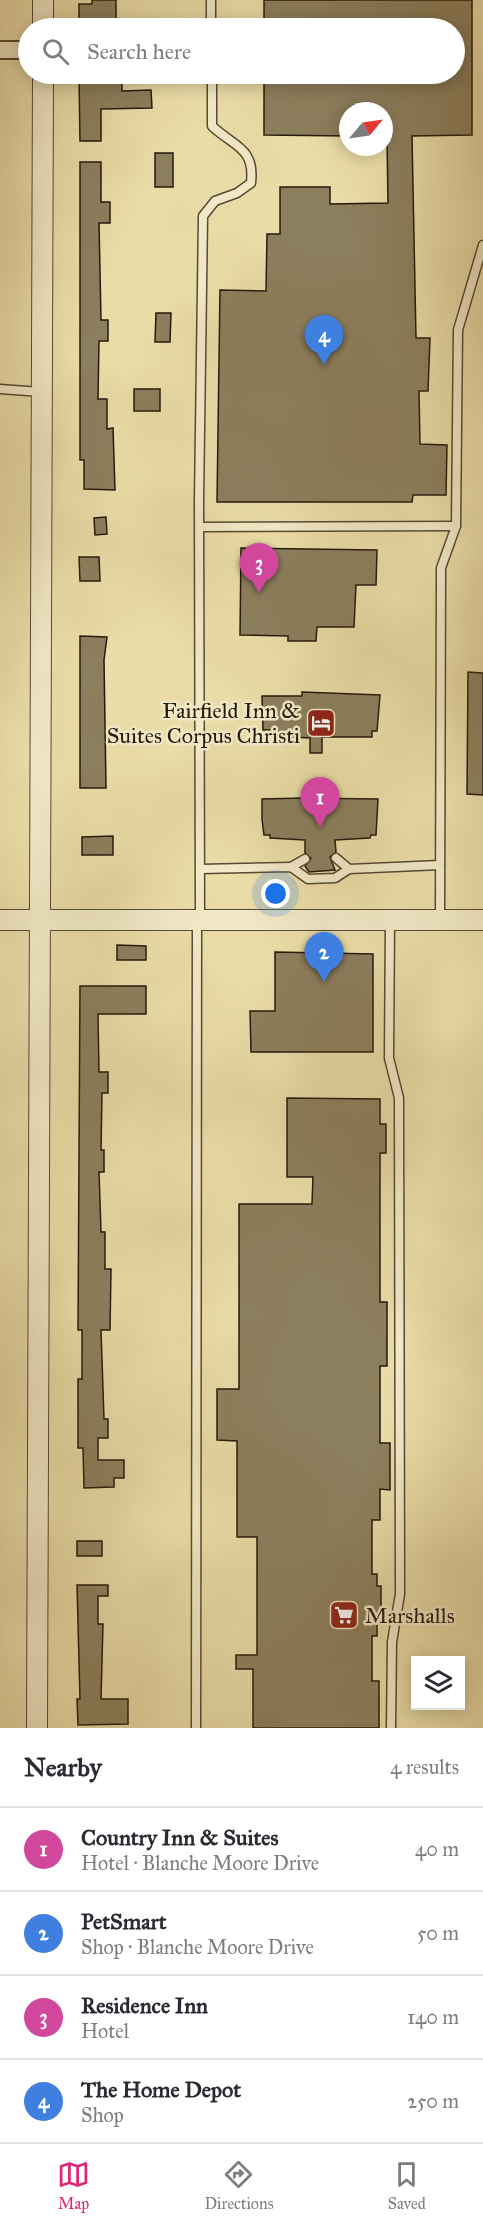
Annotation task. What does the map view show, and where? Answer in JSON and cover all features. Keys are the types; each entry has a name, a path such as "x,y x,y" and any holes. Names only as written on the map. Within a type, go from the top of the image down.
{"street":[{"path":"43,0 43,18"},
{"path":"0,50 18,50"},
{"path":"37,1728 43,84"},
{"path":"0,920 483,920"}],"lane":[{"path":"211,0 211,18"},
{"path":"196,1728 203,216 215,201 237,193 251,183 253,166 244,149 226,140 212,126 212,84"},
{"path":"440,920 441,568 456,526 458,330 483,245"},
{"path":"0,389 42,392"},
{"path":"201,527 456,526"},
{"path":"336,858 349,869"},
{"path":"201,869 291,867 305,859"},
{"path":"291,867 308,879 335,878 349,869 440,865"},
{"path":"390,919 389,1058 399,1098 400,1333 400,1594 392,1642 391,1728"}],"building":[{"path":"92,0 116,0 116,18 79,18 79,4 92,4"},
{"path":"264,0 472,0 472,135 412,136 416,338 430,338 428,391 419,391 420,444 447,445 446,495 413,495 412,502 217,502 220,290 266,291 267,234 280,234 280,187 330,187 330,204 388,203 387,156 393,156 393,102 339,102 339,136 264,135 264,84 465,84 465,18 264,18"},
{"path":"79,84 122,84 122,91 151,90 152,108 101,109 101,141 80,141"},
{"path":"155,153 173,153 173,187 155,187"},
{"path":"80,162 101,162 101,202 110,202 110,223 99,223 101,320 108,320 108,341 99,341 98,399 107,399 107,429 113,428 115,490 84,489 84,460 80,460"},
{"path":"156,313 171,313 170,342 155,342"},
{"path":"134,389 160,389 160,411 134,411"},
{"path":"106,517 107,534 95,535 94,518"},
{"path":"241,548 377,550 376,585 356,585 354,627 317,627 316,641 288,641 288,636 240,635"},
{"path":"79,557 99,557 100,581 80,581"},
{"path":"80,636 107,637 104,660 106,788 80,788"},
{"path":"468,672 483,673 483,795 467,794"},
{"name":"Fairfield Inn & Suites Corpus Christi","path":"302,692 380,695 377,731 372,731 372,737 322,737 322,753 310,753 310,738 269,736 269,730 263,730 262,696 302,696"},
{"path":"262,799 378,799 376,835 371,835 370,838 335,840 336,852 330,857 335,870 309,872 305,866 311,858 305,853 305,840 270,838 270,835 264,835 262,819"},
{"path":"113,836 113,855 82,855 82,837"},
{"path":"117,945 146,946 146,960 117,960"},
{"path":"275,952 373,954 373,1052 251,1052 250,1011 275,1011"},
{"path":"80,986 146,986 146,1014 98,1014 99,1072 108,1072 108,1093 102,1093 101,1150 104,1150 104,1172 99,1172 101,1232 105,1232 105,1269 111,1269 110,1330 101,1330 104,1419 108,1419 108,1438 98,1438 98,1460 124,1460 124,1478 114,1478 114,1487 84,1488 83,1448 78,1448 78,1379 82,1379 82,1330 78,1330"},
{"path":"287,1098 380,1099 380,1124 386,1124 386,1153 380,1153 380,1302 387,1302 387,1366 380,1366 380,1443 390,1443 390,1490 380,1489 380,1520 372,1520 372,1574 377,1574 377,1586 381,1586 381,1624 377,1624 377,1636 372,1636 372,1681 379,1681 379,1728 253,1728 253,1669 236,1669 236,1655 257,1655 257,1537 237,1537 237,1441 217,1440 217,1389 239,1389 239,1204 312,1204 313,1177 287,1177"},
{"path":"77,1541 102,1541 102,1556 77,1556"},
{"path":"77,1585 108,1585 108,1596 98,1596 98,1624 103,1624 101,1699 128,1699 128,1724 78,1725 77,1699 80,1699"}],"place":[{"name":"The Home Depot","path":"324,365"},
{"name":"Residence Inn","path":"259,593"},
{"name":"Fairfield Inn & Suites Corpus Christi","path":"321,723"},
{"name":"Country Inn & Suites","path":"320,827"},
{"name":"PetSmart","path":"324,982"},
{"name":"Marshalls","path":"344,1615"}]}
